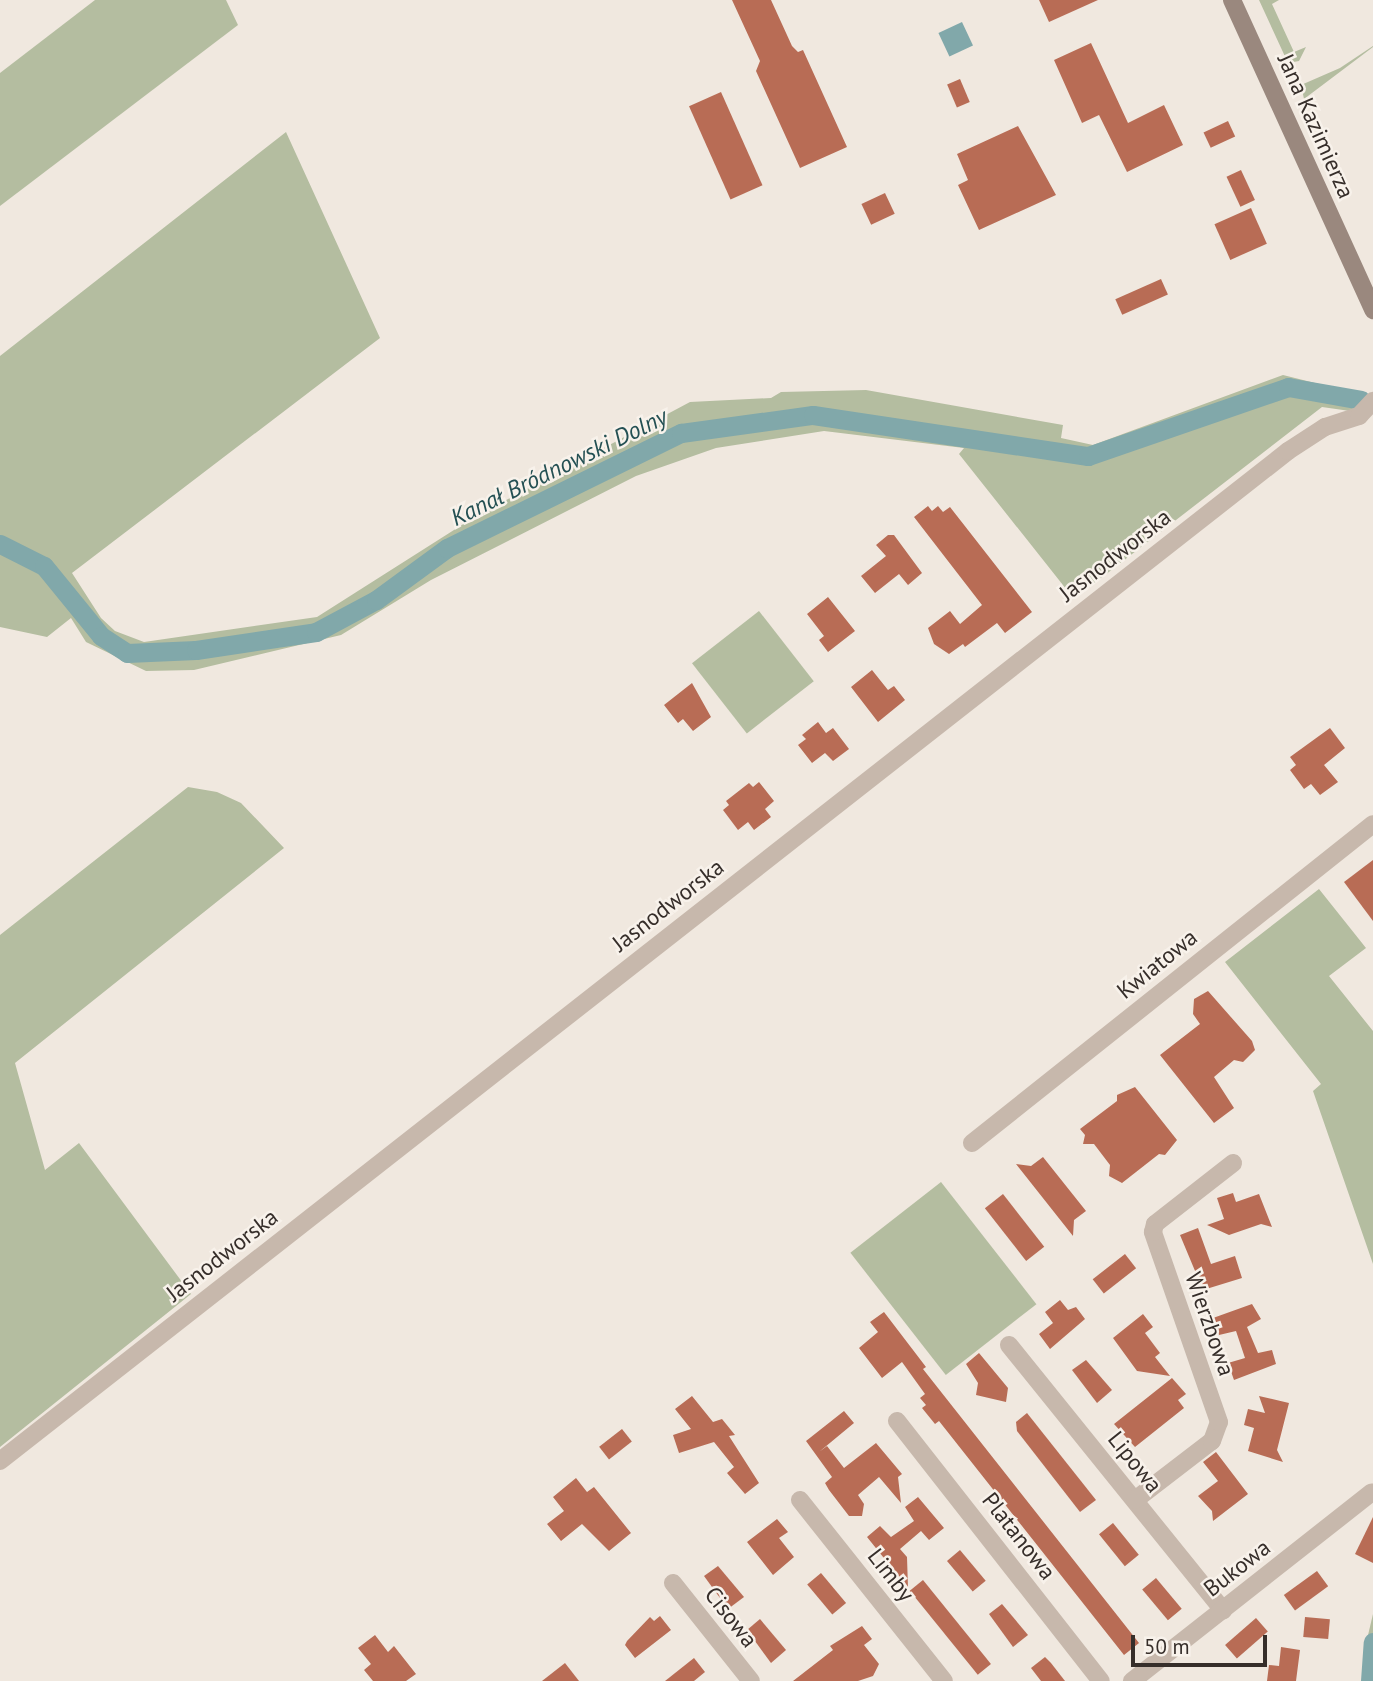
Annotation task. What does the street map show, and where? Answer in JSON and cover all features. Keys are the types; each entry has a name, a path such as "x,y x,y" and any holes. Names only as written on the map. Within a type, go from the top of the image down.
{"main road":[{"name":"Jana Kazimierza","path":"1232,0 1373,310"}],"street":[{"name":"Jasnodworska","path":"0,1461 1288,451 1325,427 1359,416 1373,401"},
{"name":"Kwiatowa","path":"972,1143 1373,824"},
{"name":"Wierzbowa","path":"1135,1500 1212,1441 1219,1422 1153,1231 1155,1224 1233,1163"},
{"name":"Lipowa","path":"1009,1345 1223,1610"},
{"name":"Platanowa","path":"897,1422 1101,1681"},
{"name":"Bukowa","path":"1132,1681 1372,1492"},
{"name":"Limby","path":"800,1500 940,1679"},
{"name":"Cisowa","path":"673,1583 751,1681"}],"green space":[{"path":"95,0 226,0 238,25 0,206 0,73"},
{"path":"1259,0 1279,0 1272,4 1294,52 1306,47 1299,61 1288,63"},
{"path":"1373,46 1304,99 1301,85 1340,68"},
{"path":"286,132 380,338 72,573 101,618 115,631 144,642 317,617 476,516 690,402 771,398 781,392 866,390 1063,425 1061,438 1093,445 1283,375 1367,396 1350,411 1322,407 1074,599 959,454 964,448 824,431 716,448 636,476 431,580 341,635 194,670 146,671 86,642 71,618 47,637 0,627 0,356"},
{"path":"759,611 814,681 747,733 692,663"},
{"path":"188,787 217,792 241,803 284,848 15,1063 45,1170 79,1143 191,1294 0,1447 0,935"},
{"path":"1319,889 1366,948 1329,976 1373,1031 1373,1264 1313,1091 1321,1084 1225,962"},
{"path":"941,1182 1036,1304 946,1375 850,1253"},
{"path":"1373,1614 1373,1681 1362,1681 1364,1652"}],"water":[{"path":"962,22 973,46 949,57 938,33"}],"building":[{"path":"732,0 771,0 792,46 798,52 803,50 847,147 800,168 756,71 760,61"},
{"path":"1039,0 1098,0 1049,22"},
{"path":"1091,43 1128,123 1164,105 1183,145 1127,172 1099,115 1082,123 1054,60"},
{"path":"960,79 970,102 957,107 947,84"},
{"path":"721,92 762,185 731,199 689,106"},
{"path":"1228,121 1235,136 1211,148 1204,132"},
{"path":"1018,126 1056,195 979,230 958,185 968,180 957,154"},
{"path":"1241,170 1255,200 1240,207 1226,177"},
{"path":"885,193 895,214 871,225 861,204"},
{"path":"1251,208 1267,244 1230,260 1214,224"},
{"path":"1161,279 1168,295 1122,315 1115,299"},
{"path":"928,506 932,511 938,506 943,512 950,507 1032,612 1005,633 997,623 965,647 963,644 949,654 934,644 928,628 950,611 960,624 982,605 914,517"},
{"path":"888,535 894,535 922,573 908,585 899,574 875,593 861,576 886,556 876,545"},
{"path":"828,597 855,631 828,652 819,640 824,636 807,614"},
{"path":"872,670 888,690 894,686 905,700 878,722 851,687"},
{"path":"692,683 711,717 693,731 683,719 678,723 664,705"},
{"path":"818,722 826,733 833,728 849,749 833,761 825,753 812,763 798,745 806,739 802,735"},
{"path":"1330,728 1345,748 1324,765 1338,782 1320,795 1311,784 1304,789 1290,770 1296,765 1290,757"},
{"path":"759,782 774,801 765,809 771,817 754,830 748,822 738,830 723,810 729,805 726,801 749,783 753,787"},
{"path":"1373,860 1373,921 1344,882"},
{"path":"1208,991 1252,1041 1255,1050 1243,1062 1234,1060 1214,1077 1234,1108 1214,1123 1160,1055 1200,1024 1193,1014 1194,999"},
{"path":"1135,1087 1177,1140 1165,1155 1159,1154 1122,1183 1109,1176 1110,1165 1094,1144 1083,1144 1085,1135 1080,1129 1117,1101 1117,1095"},
{"path":"1043,1157 1086,1211 1074,1220 1073,1236 1016,1164 1031,1166"},
{"path":"1233,1193 1236,1202 1259,1194 1272,1227 1261,1224 1229,1235 1207,1225 1224,1219 1217,1198"},
{"path":"1003,1194 1044,1247 1026,1261 985,1208"},
{"path":"1198,1228 1211,1264 1235,1256 1242,1278 1203,1290 1180,1235"},
{"path":"1125,1254 1136,1268 1104,1293 1093,1279"},
{"path":"1060,1300 1068,1310 1076,1307 1085,1319 1050,1349 1039,1334 1053,1323 1045,1312"},
{"path":"1252,1304 1261,1319 1247,1327 1258,1353 1272,1350 1276,1364 1234,1380 1228,1363 1245,1358 1236,1331 1219,1335 1213,1318"},
{"path":"884,1312 926,1367 923,1369 1139,1643 1124,1655 939,1421 935,1424 922,1408 926,1405 920,1398 925,1394 902,1362 882,1378 859,1348 878,1332 870,1322"},
{"path":"1143,1314 1153,1327 1145,1333 1160,1353 1155,1357 1170,1376 1137,1371 1113,1338"},
{"path":"979,1353 1008,1388 1006,1402 976,1395 978,1383 966,1364"},
{"path":"1086,1360 1112,1390 1097,1403 1072,1370"},
{"path":"1172,1378 1186,1394 1178,1400 1184,1408 1135,1447 1114,1424"},
{"path":"692,1396 713,1422 722,1419 735,1435 729,1436 759,1483 745,1494 727,1473 734,1467 714,1442 679,1453 673,1435 691,1429 675,1409"},
{"path":"1259,1396 1289,1403 1277,1450 1283,1462 1248,1451 1254,1428 1244,1425 1248,1409 1265,1413"},
{"path":"844,1411 854,1423 819,1452 827,1446 844,1468 876,1443 902,1474 898,1477 901,1503 879,1477 858,1495 864,1504 862,1516 849,1516 829,1490 825,1483 832,1477 806,1441"},
{"path":"1027,1413 1096,1500 1080,1512 1017,1431 1016,1422"},
{"path":"622,1429 632,1442 609,1459 599,1447"},
{"path":"1216,1452 1248,1494 1213,1521 1212,1511 1198,1496 1218,1481 1203,1462"},
{"path":"576,1478 587,1492 594,1487 631,1533 609,1551 582,1524 561,1541 547,1524 564,1511 553,1497"},
{"path":"918,1497 944,1528 929,1540 921,1531 900,1549 907,1557 908,1588 867,1537 880,1526 891,1537 914,1521 905,1507"},
{"path":"1373,1517 1373,1563 1355,1554"},
{"path":"777,1519 788,1532 779,1538 794,1557 773,1575 747,1542"},
{"path":"1113,1523 1139,1555 1125,1566 1099,1534"},
{"path":"960,1550 986,1581 973,1592 947,1561"},
{"path":"718,1566 744,1597 728,1609 704,1576"},
{"path":"1317,1571 1328,1586 1295,1610 1284,1595"},
{"path":"821,1573 846,1603 832,1614 807,1585"},
{"path":"1156,1578 1182,1609 1168,1620 1142,1590"},
{"path":"923,1580 991,1664 978,1675 910,1591"},
{"path":"1002,1604 1028,1635 1013,1647 989,1614"},
{"path":"660,1616 671,1630 635,1658 625,1645 627,1641 650,1617 654,1621"},
{"path":"1305,1617 1330,1619 1328,1639 1303,1637"},
{"path":"1256,1618 1268,1632 1237,1658 1225,1645"},
{"path":"760,1619 786,1650 771,1663 747,1630"},
{"path":"862,1626 872,1639 864,1645 879,1664 873,1676 858,1681 793,1681 833,1650 830,1646"},
{"path":"375,1635 388,1652 394,1646 416,1674 406,1681 373,1681 364,1670 371,1664 358,1648"},
{"path":"1281,1647 1300,1650 1296,1681 1267,1681 1269,1665 1279,1666"},
{"path":"1045,1657 1065,1681 1041,1681 1031,1668"},
{"path":"694,1658 705,1672 694,1681 665,1681"},
{"path":"565,1663 579,1681 542,1681"}],"waterway":[{"name":"Kanał Bródnowski Dolny","path":"0,544 44,566 101,636 127,653 196,650 316,632 376,600 447,548 681,433 813,415 1088,456 1288,387 1361,400"},
{"name":"Kanał Bródnowski Dolny","path":"1370,1681 1373,1642"}]}
